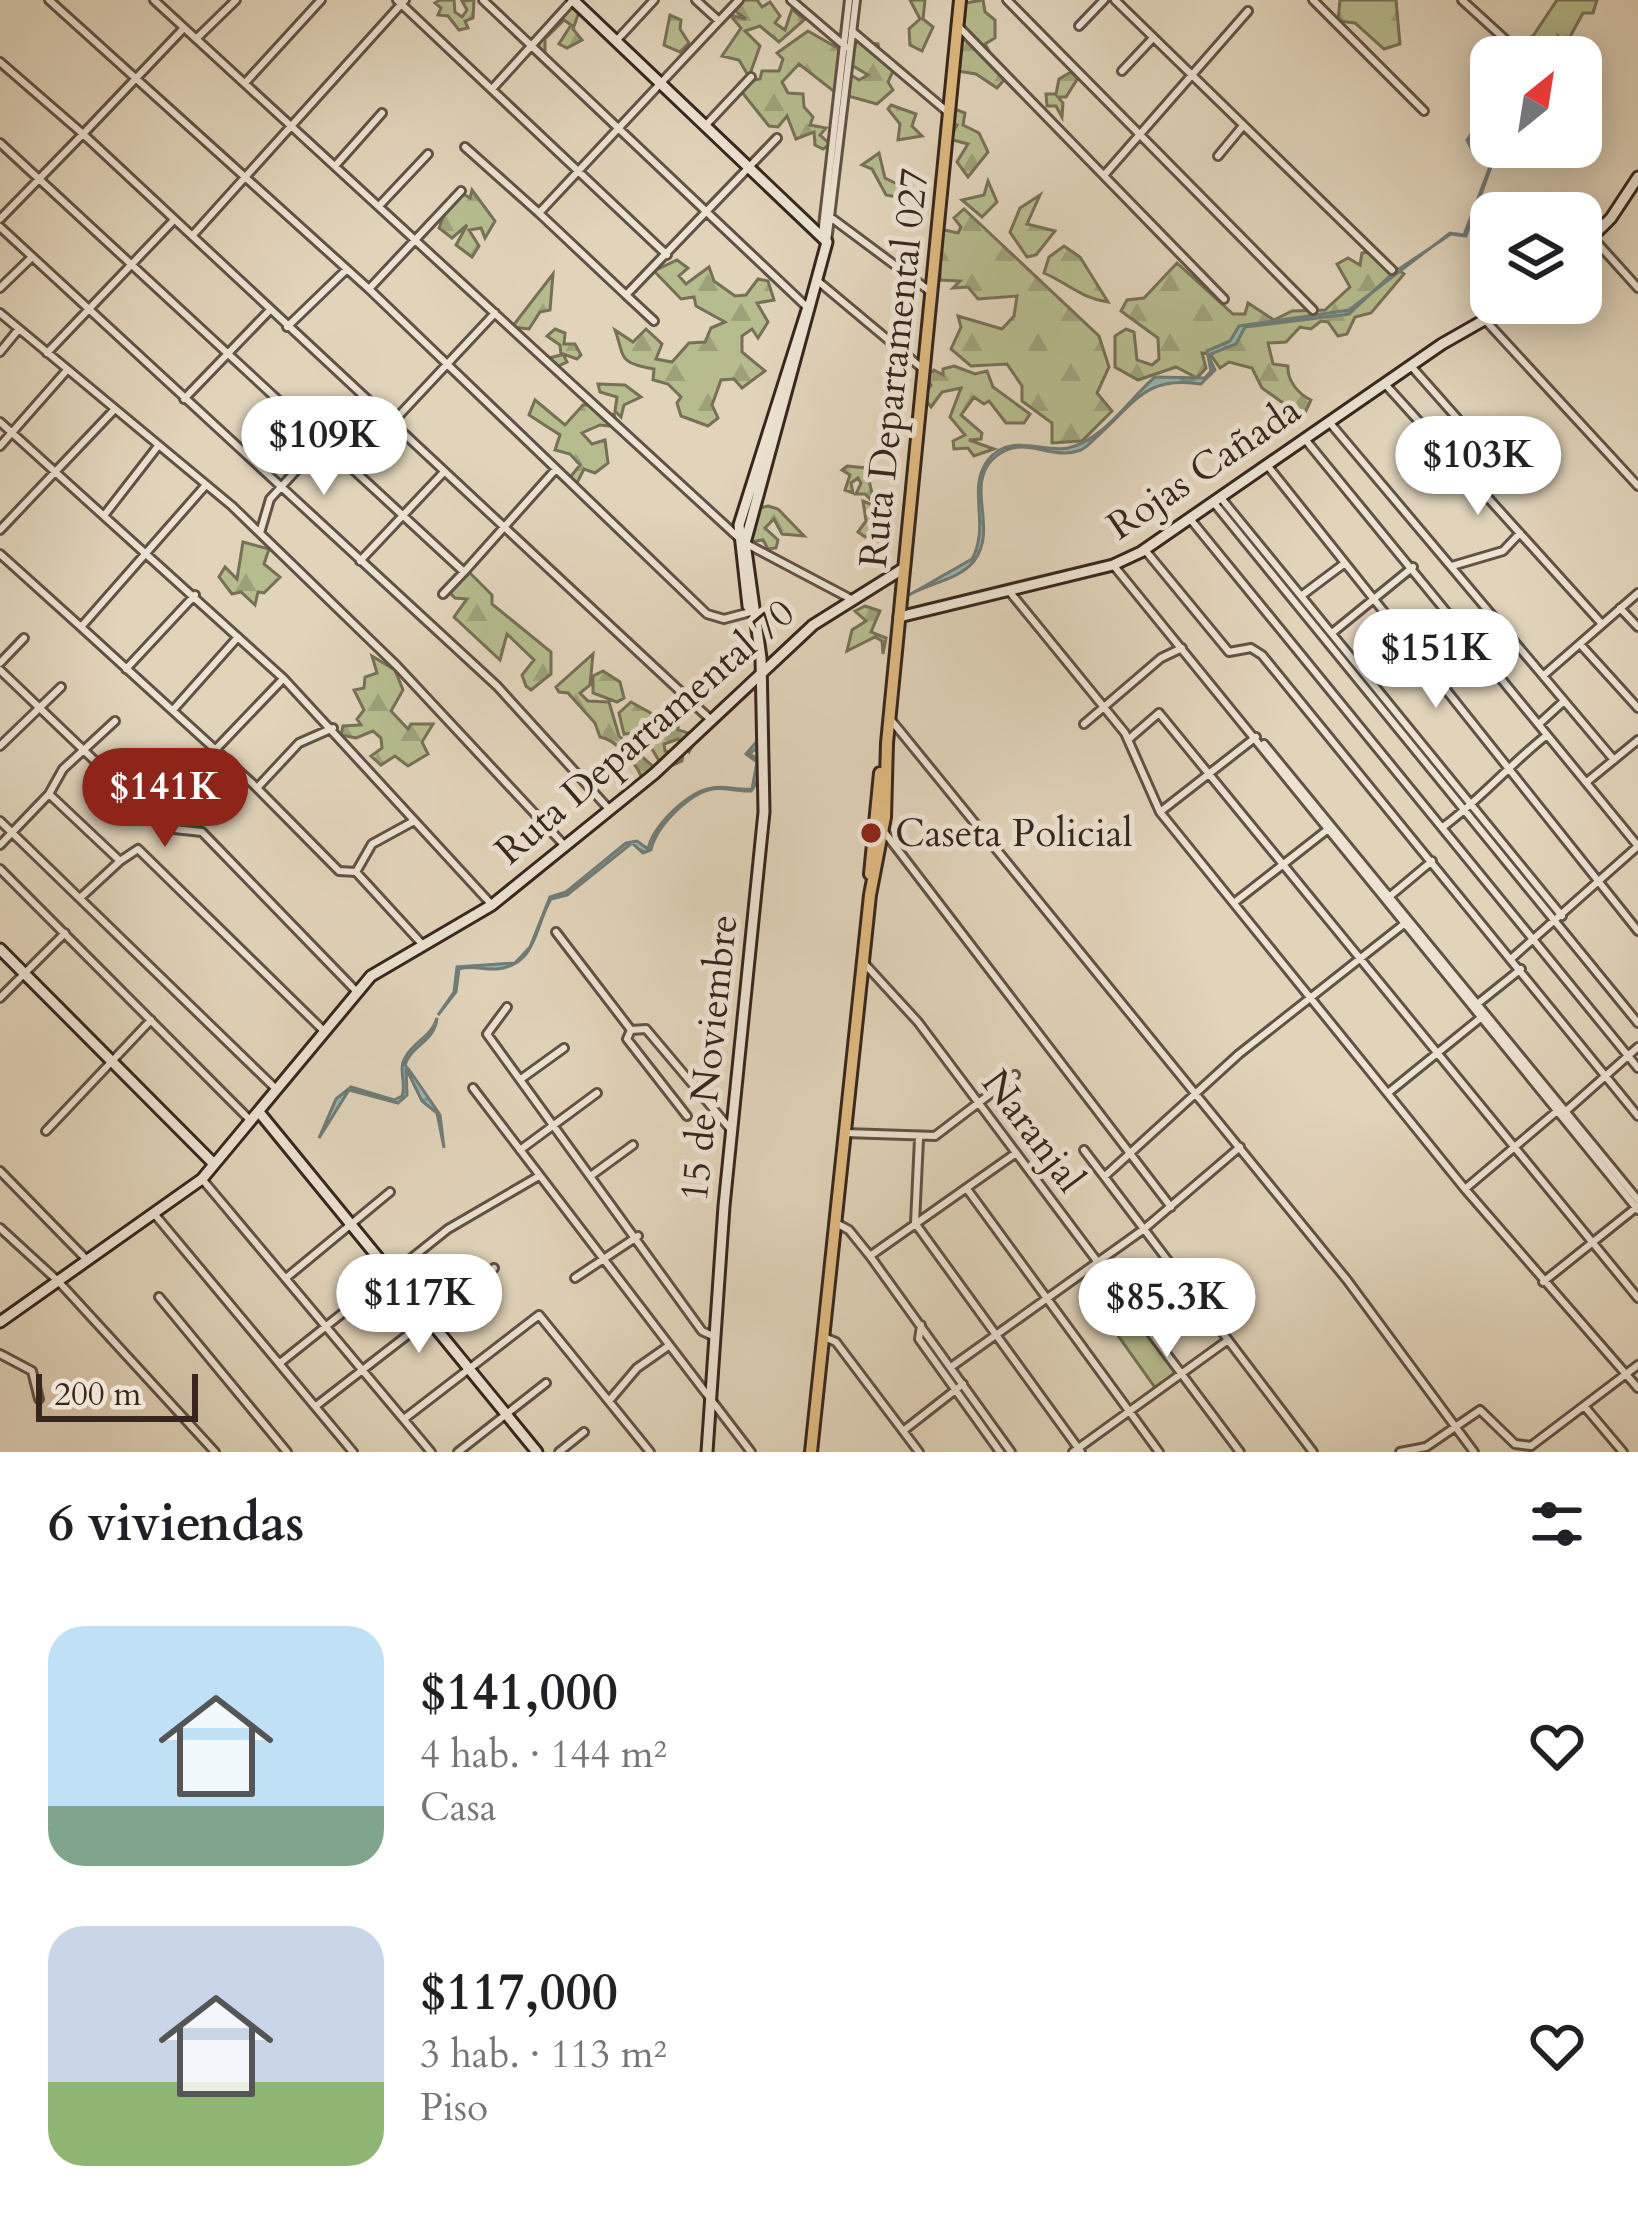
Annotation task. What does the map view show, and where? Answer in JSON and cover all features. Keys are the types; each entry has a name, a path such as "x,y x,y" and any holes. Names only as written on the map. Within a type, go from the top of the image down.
{"main road":[{"name":"Ruta Departamental 027","path":"871,895 873,821 889,717 960,0"},
{"name":"Ruta Departamental 027","path":"811,1452 863,962 883,830 886,743"}],"street":[{"path":"49,0 369,289 707,614 724,619 752,612"},
{"path":"154,0 742,541 849,598"},
{"path":"196,39 236,0"},
{"path":"245,83 321,0"},
{"path":"482,0 809,310"},
{"path":"492,89 573,0 825,239"},
{"path":"616,41 654,0"},
{"path":"696,0 719,21"},
{"path":"539,213 739,0"},
{"path":"791,0 846,47"},
{"path":"829,219 852,0"},
{"path":"809,310 829,219 852,0"},
{"path":"1006,0 1313,310"},
{"path":"1079,26 1104,0"},
{"path":"1115,0 1392,270"},
{"path":"1312,0 1424,111"},
{"path":"1462,0 1501,36"},
{"path":"192,236 401,1 668,255"},
{"path":"1106,173 1248,10"},
{"path":"958,25 1224,298"},
{"path":"183,29 0,223 87,311 497,686 608,808"},
{"path":"852,31 950,113"},
{"path":"1122,71 1154,38"},
{"path":"0,62 713,722"},
{"path":"706,126 752,77"},
{"path":"335,166 382,112"},
{"path":"1218,156 1242,131 1241,124"},
{"path":"626,295 777,138"},
{"path":"0,143 464,572"},
{"path":"465,147 654,321"},
{"path":"379,206 428,154"},
{"path":"1602,224 1638,177"},
{"path":"369,289 461,191"},
{"path":"829,219 931,292"},
{"path":"47,352 175,220"},
{"path":"742,541 819,281 825,239"},
{"path":"1602,248 1638,288"},
{"path":"0,288 31,258"},
{"path":"287,327 347,269"},
{"path":"819,281 923,370"},
{"path":"184,399 269,311"},
{"path":"0,313 260,533 397,666 563,845"},
{"path":"391,424 495,314"},
{"name":"Rojas Cañada","path":"899,617 1113,565 1145,550 1329,421 1479,324"},
{"path":"1489,324 1638,486"},
{"path":"0,352 18,330"},
{"path":"1412,366 1488,453"},
{"path":"0,446 67,370"},
{"path":"1385,384 1602,624"},
{"path":"260,533 270,499 362,399"},
{"path":"0,530 114,410"},
{"path":"1329,421 1614,760"},
{"path":"0,422 106,513 284,679 492,905"},
{"path":"1304,438 1638,846 1513,958"},
{"path":"106,513 158,446"},
{"path":"1267,465 1638,931"},
{"path":"443,594 556,469"},
{"path":"360,561 442,474"},
{"path":"81,627 206,485"},
{"path":"1218,501 1469,809"},
{"path":"1218,501 1559,919 1638,1023"},
{"path":"1191,520 1638,1068"},
{"path":"1452,566 1503,551 1520,532"},
{"name":"15 de Noviembre","path":"707,1452 764,812 760,674 742,541"},
{"path":"1145,550 1229,652 1251,648 1262,655 1638,1116"},
{"path":"0,554 257,788 339,871 356,872 422,944"},
{"path":"1300,596 1345,563"},
{"path":"1113,565 1637,1206 1543,1282"},
{"path":"1331,634 1413,567"},
{"name":"Ruta Departamental 70","path":"0,1322 156,1216 202,1179 357,992 385,965 492,905 713,722 760,674 849,598 904,568"},
{"path":"1007,588 1129,739 1160,812 1465,1189 1638,1388"},
{"path":"1544,675 1638,592"},
{"path":"126,669 195,595"},
{"path":"1621,608 1638,627"},
{"path":"172,711 238,637"},
{"path":"24,638 0,667 164,828 202,832 357,992"},
{"path":"1580,644 1638,708"},
{"path":"1084,724 1161,658 1182,648"},
{"path":"215,750 284,679"},
{"path":"0,746 61,687"},
{"path":"1540,723 1565,700"},
{"path":"1129,739 1159,713 1638,1298"},
{"path":"889,717 1347,1280 1474,1452"},
{"path":"0,845 49,794 83,748 115,721"},
{"path":"257,788 299,743 333,728"},
{"path":"1443,827 1469,809 1507,767 1549,734"},
{"path":"1160,812 1256,737"},
{"path":"1588,781 1637,743"},
{"path":"128,792 157,761"},
{"path":"49,794 120,861"},
{"path":"0,821 277,1091"},
{"path":"356,872 372,844 414,821"},
{"path":"1235,902 1331,827"},
{"path":"883,830 1172,1207"},
{"path":"80,898 139,849 325,1032"},
{"path":"1388,898 1432,861"},
{"path":"0,869 255,1117 351,1225 537,1452"},
{"path":"1105,1176 1239,1054 1407,921"},
{"path":"556,932 631,1030"},
{"path":"0,998 65,933"},
{"path":"0,949 214,1164"},
{"name":"Naranjal","path":"863,962 918,1022 1240,1452"},
{"path":"1476,1005 1521,968"},
{"path":"507,1006 486,1029 702,1331 715,1337"},
{"path":"1388,1093 1484,1015"},
{"path":"46,1130 151,1020"},
{"path":"631,1030 646,1029 732,1131"},
{"path":"631,1030 627,1039 687,1116"},
{"path":"1465,1189 1638,1047"},
{"path":"521,1079 564,1048"},
{"path":"845,1133 935,1136 1015,1075"},
{"path":"473,1088 751,1452"},
{"path":"520,1150 596,1093"},
{"path":"919,1139 912,1209 916,1225 1078,1451 1228,1340"},
{"path":"592,1175 633,1145"},
{"path":"951,1367 1144,1229 1240,1147"},
{"path":"1084,1150 1313,1452"},
{"path":"870,1256 1016,1153"},
{"path":"0,1172 89,1262"},
{"path":"280,1363 390,1272 493,1199 539,1176"},
{"path":"202,1179 430,1452"},
{"path":"968,1189 1160,1452"},
{"path":"285,1279 390,1192"},
{"path":"156,1216 353,1452"},
{"path":"836,1223 849,1230 921,1325 1000,1452"},
{"path":"0,1228 59,1282 215,1452"},
{"path":"574,1278 638,1236"},
{"path":"316,1406 365,1373 494,1268"},
{"path":"159,1297 287,1452"},
{"path":"404,1419 539,1316 650,1452"},
{"path":"921,1325 919,1340 1011,1452"},
{"path":"824,1337 836,1342 919,1452"},
{"path":"609,1401 637,1369 668,1346"},
{"path":"0,1354 32,1371 39,1400"},
{"path":"1400,1452 1426,1447 1480,1410 1515,1444 1531,1446 1638,1365"},
{"path":"458,1452 546,1383"},
{"path":"903,1431 959,1387"},
{"path":"1585,1407 1623,1452"},
{"path":"560,1452 584,1432"}],"green space":[{"path":"454,0 455,12 462,17 467,10 462,1 474,0 473,18 465,21 468,28 459,30 448,16 438,15 441,8 435,3"},
{"path":"739,0 757,0 762,7 770,2 780,16 775,23 785,30 792,9 804,20 779,42 760,26 745,31 760,46 749,77 739,60 722,56 741,28 730,15 746,19 735,11"},
{"path":"910,0 925,0 923,19 933,27 922,51 910,45 909,29 920,19"},
{"path":"983,0 985,12 995,20 995,38 985,44 1005,79 997,88 976,74 958,71 965,3"},
{"path":"1340,0 1396,0 1400,44 1384,49 1355,23 1338,21"},
{"path":"1557,0 1597,0 1593,13 1583,13 1570,36 1533,36"},
{"path":"568,6 579,12 573,29 582,40 567,48 559,44 571,25 564,20 545,39 545,55 539,50 539,39"},
{"path":"670,15 681,20 680,29 689,43 680,52 664,45"},
{"path":"808,31 841,50 836,93 799,64 782,82 788,93 803,94 804,107 813,117 810,125 826,128 820,135 830,144 823,149 815,145 814,132 796,139 787,116 778,127 769,126 741,91 748,81 760,79 762,71 779,71 783,59 777,53"},
{"path":"856,42 878,44 880,54 894,69 888,82 893,90 877,104 848,96 851,75 859,80 868,75 850,64"},
{"path":"1071,72 1078,78 1066,97 1058,97 1063,103 1062,117 1056,106 1047,106 1046,94 1056,94 1059,79"},
{"path":"891,105 916,114 912,126 922,136 898,140 900,124 888,109"},
{"path":"952,108 965,113 963,125 979,133 988,152 968,177 957,162 968,144 949,139 957,125 948,121"},
{"path":"879,153 885,178 899,185 897,197 886,195 872,169 862,165"},
{"path":"988,181 997,202 982,217 962,200 984,195"},
{"path":"472,190 495,221 485,238 481,228 469,230 479,246 472,257 456,245 467,225 452,238 439,228 451,195 458,191 470,198"},
{"path":"1040,195 1027,224 1055,231 1036,255 1027,257 1010,232 1020,208"},
{"path":"964,209 1099,336 1109,367 1097,393 1112,411 1082,441 1052,443 1052,423 1022,401 1022,386 1007,364 971,366 951,349 961,327 958,316 1002,329 1014,316 1017,296 978,299 968,287 953,288 960,281 940,280 940,229 958,233 961,227 954,218"},
{"path":"1064,246 1080,257 1108,302 1044,273 1049,257"},
{"path":"1374,251 1404,274 1371,313 1355,317 1347,334 1338,336 1328,322 1321,321 1311,329 1300,327 1286,342 1268,343 1273,364 1288,366 1294,386 1311,400 1303,417 1262,388 1252,368 1229,362 1220,368 1210,354 1202,353 1206,368 1197,378 1176,367 1138,380 1115,367 1115,336 1126,329 1134,332 1137,360 1152,365 1159,359 1158,338 1121,311 1127,300 1144,298 1177,263 1233,314 1245,314 1248,303 1274,320 1292,311 1325,310 1350,287 1337,264 1348,258 1360,265 1362,253"},
{"path":"677,260 688,268 679,276 686,284 709,267 714,281 735,296 746,295 758,279 768,281 774,300 757,303 768,322 758,338 752,329 742,336 742,352 765,371 742,388 734,379 721,380 712,405 718,418 708,426 681,416 677,403 681,397 668,384 653,380 654,369 628,361 615,330 633,342 646,329 662,344 656,359 672,362 689,343 705,342 711,328 725,322 696,306 694,297 681,299 654,271"},
{"path":"553,274 550,310 540,312 529,329 512,327"},
{"path":"555,329 565,333 564,344 575,344 581,355 577,359 563,354 567,362 556,367 549,358 561,355 560,345 547,336"},
{"path":"954,366 975,374 987,371 993,387 1030,414 1024,423 1006,423 989,401 984,404 974,397 961,415 982,433 981,439 969,440 994,449 974,456 968,448 954,449 953,441 965,435 950,417 961,388 942,392 931,407 923,397 931,385 927,376 934,370 943,375 943,369"},
{"path":"598,384 625,385 641,397 624,405 621,417 615,411 617,397 600,392"},
{"path":"535,400 565,425 583,405 599,405 608,415 614,414 618,427 600,425 582,433 592,444 605,440 608,463 595,473 584,469 577,483 568,480 580,465 570,454 555,450 560,435 529,415"},
{"path":"866,468 872,493 885,505 872,520 882,527 883,543 873,540 875,531 865,537 858,532 866,521 863,501 878,507 865,494 856,494 858,478 851,483 853,493 845,490 850,475 842,470"},
{"path":"755,509 778,509 804,536 782,534 774,519 765,528 778,540 776,548 768,549 763,540 751,542"},
{"path":"243,542 269,549 264,564 280,577 264,593 258,592 255,605 241,592 232,594 219,577 225,567 237,579"},
{"path":"468,571 492,595 492,604 551,652 551,674 531,690 522,675 534,660 507,634 500,660 454,617 467,599 455,598 447,590"},
{"path":"865,606 880,611 871,632 886,638 883,654 882,641 875,637 847,651 852,630 866,621 855,611"},
{"path":"593,654 590,685 580,693 588,701 609,702 619,736 658,771 642,778 625,753 600,737 595,723 568,693 556,687"},
{"path":"372,656 395,670 403,690 391,711 408,729 411,724 433,724 422,742 428,754 408,766 395,756 381,765 371,756 382,748 381,738 373,731 356,738 341,735 343,726 361,725 357,719 364,710 354,690 364,688 365,677 377,673"},
{"path":"603,671 620,682 624,698 617,702 593,693 593,676"},
{"path":"631,702 667,722 678,718 678,730 698,736 689,752 678,739 664,744 665,751 683,755 682,761 664,769 652,749 636,746 642,732 624,734 619,713"},
{"path":"1135,1316 1177,1374 1156,1389 1114,1330"}],"water":[{"path":"1431,247 1373,292 1393,273"},
{"path":"1373,292 1349,314 1245,327 1236,344 1208,355 1215,370 1201,384 1169,383 1146,392 1081,450 1058,453 1015,447 994,458 982,481 983,535 974,561 952,577 909,595 972,559 979,533 979,483 988,460 997,452 1016,445 1058,449 1081,444 1155,377 1205,378 1211,371 1207,351 1230,341 1239,326 1349,310"},
{"path":"757,741 757,748 749,754 757,758 759,767 757,780 751,791 703,792 666,822 651,850 643,853 632,843 567,895 551,899 528,952 515,963 530,947 550,897 566,892 626,843 637,841 648,849 664,821 682,803 692,796 702,791 717,787 752,789 757,762 746,754"},
{"path":"515,963 497,969 459,969 456,992 438,1015 454,992 457,967"},
{"path":"437,1018 432,1033 405,1065 440,1115 444,1148 437,1113 422,1101 406,1068 407,1095 398,1103 349,1090 319,1138 336,1099 351,1087 394,1100 402,1096 403,1061"}],"place":[{"name":"Caseta Policial","path":"871,833"}]}
